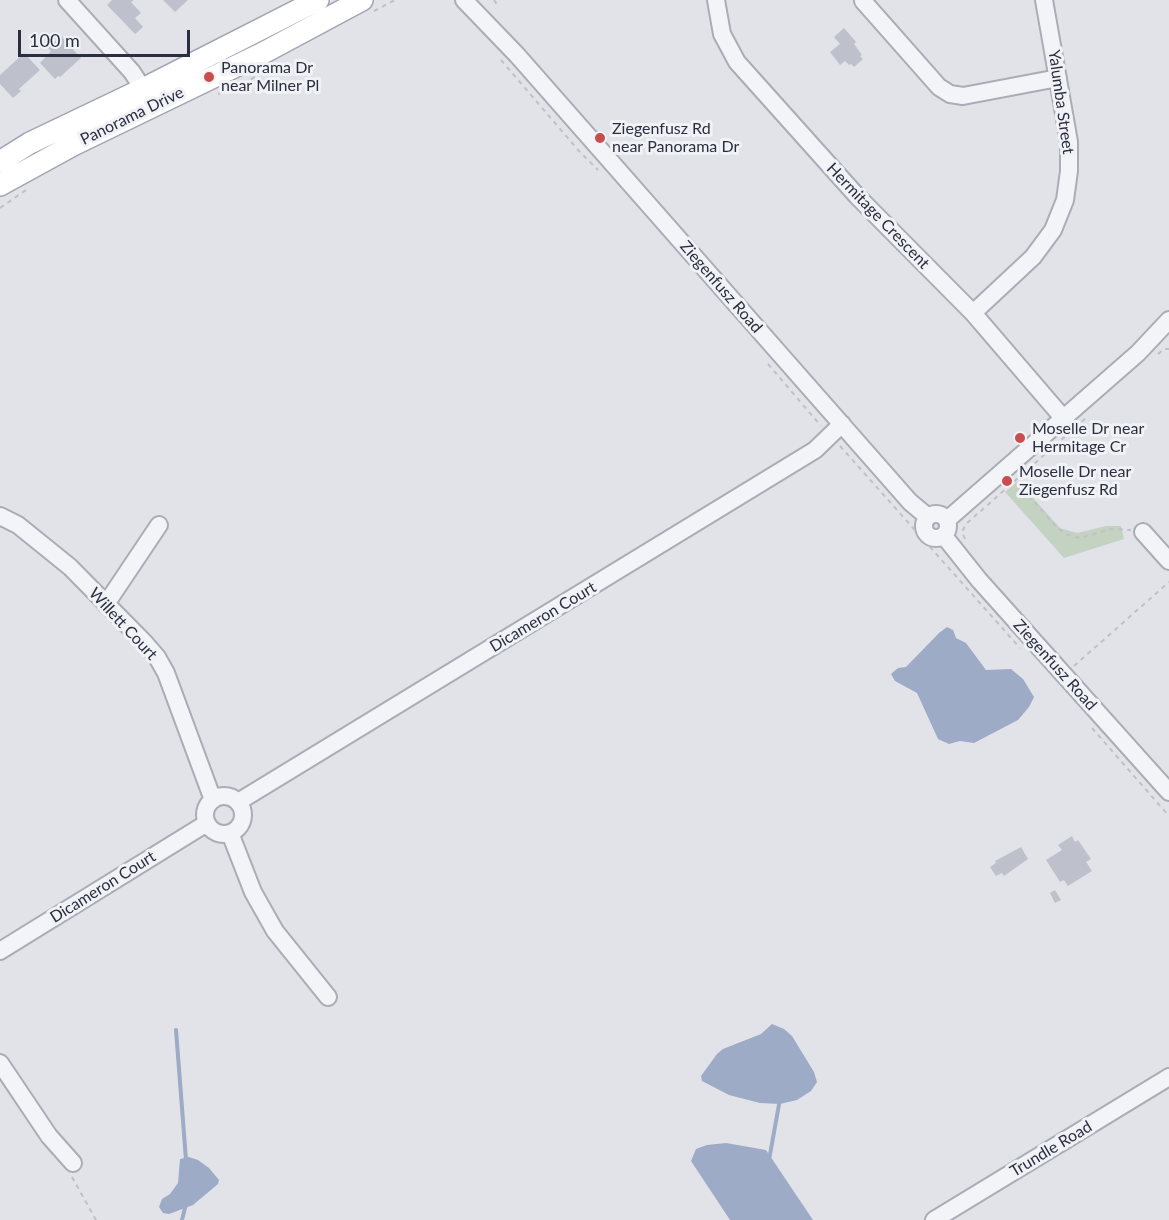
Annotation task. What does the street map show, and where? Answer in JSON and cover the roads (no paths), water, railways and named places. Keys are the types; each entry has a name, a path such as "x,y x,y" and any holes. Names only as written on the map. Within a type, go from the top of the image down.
{"main road":[{"name":"Panorama Drive","path":"0,162 30,143 143,89 318,0"},
{"name":"Panorama Drive","path":"0,186 73,145 263,52 362,0"}],"street":[{"path":"67,0 132,72 143,89"},
{"name":"Ziegenfusz Road","path":"464,0 517,55 910,502 928,517 936,514 944,517 946,528 979,580 1169,792"},
{"name":"Ziegenfusz Road","path":"478,0 517,55"},
{"name":"Hermitage Crescent","path":"716,0 722,34 737,62 857,196 973,313 1064,419"},
{"name":"Yalumba Street","path":"973,313 1033,257 1053,230 1065,200 1070,171 1069,142 1044,0"},
{"path":"863,1 939,87 950,94 963,96 1058,78"},
{"path":"946,528 1168,324"},
{"name":"Dicameron Court","path":"238,802 815,450 842,424"},
{"name":"Willett Court","path":"0,516 18,525 70,567 157,657 166,673 213,800"},
{"path":"106,604 159,525"},
{"path":"1143,532 1169,561"},
{"path":"226,796 238,802 243,812 242,822 231,833 219,834 207,823 207,808 213,800 226,796"},
{"name":"Dicameron Court","path":"0,951 207,823"},
{"path":"231,833 254,892 275,931 328,998"},
{"path":"0,1063 49,1136 73,1163"},
{"name":"Trundle Road","path":"934,1220 1169,1077"}],"water":[{"path":"947,627 953,630 956,638 966,643 986,670 1011,669 1023,679 1034,697 1018,720 974,743 960,741 949,744 938,739 917,693 895,681 891,674 898,668 906,667"},
{"path":"772,1024 784,1029 792,1036 814,1072 817,1082 811,1091 797,1100 780,1104 760,1103 729,1095 702,1081 701,1076 723,1049 761,1034"},
{"path":"726,1143 766,1150 813,1220 730,1220 691,1161 696,1149"},
{"path":"189,1157 209,1168 219,1180 218,1184 193,1205 169,1214 163,1213 159,1207 162,1199 170,1194 178,1183 180,1159"}],"waterway":[{"path":"176,1030 186,1160"},
{"path":"769,1160 780,1099"},
{"path":"182,1220 186,1204"}],"place":[{"name":"Panorama Dr near Milner Pl","path":"209,77"},
{"name":"Ziegenfusz Rd near Panorama Dr","path":"600,138"},
{"name":"Moselle Dr near Hermitage Cr","path":"1020,438"},
{"name":"Moselle Dr near Ziegenfusz Rd","path":"1007,481"}]}
